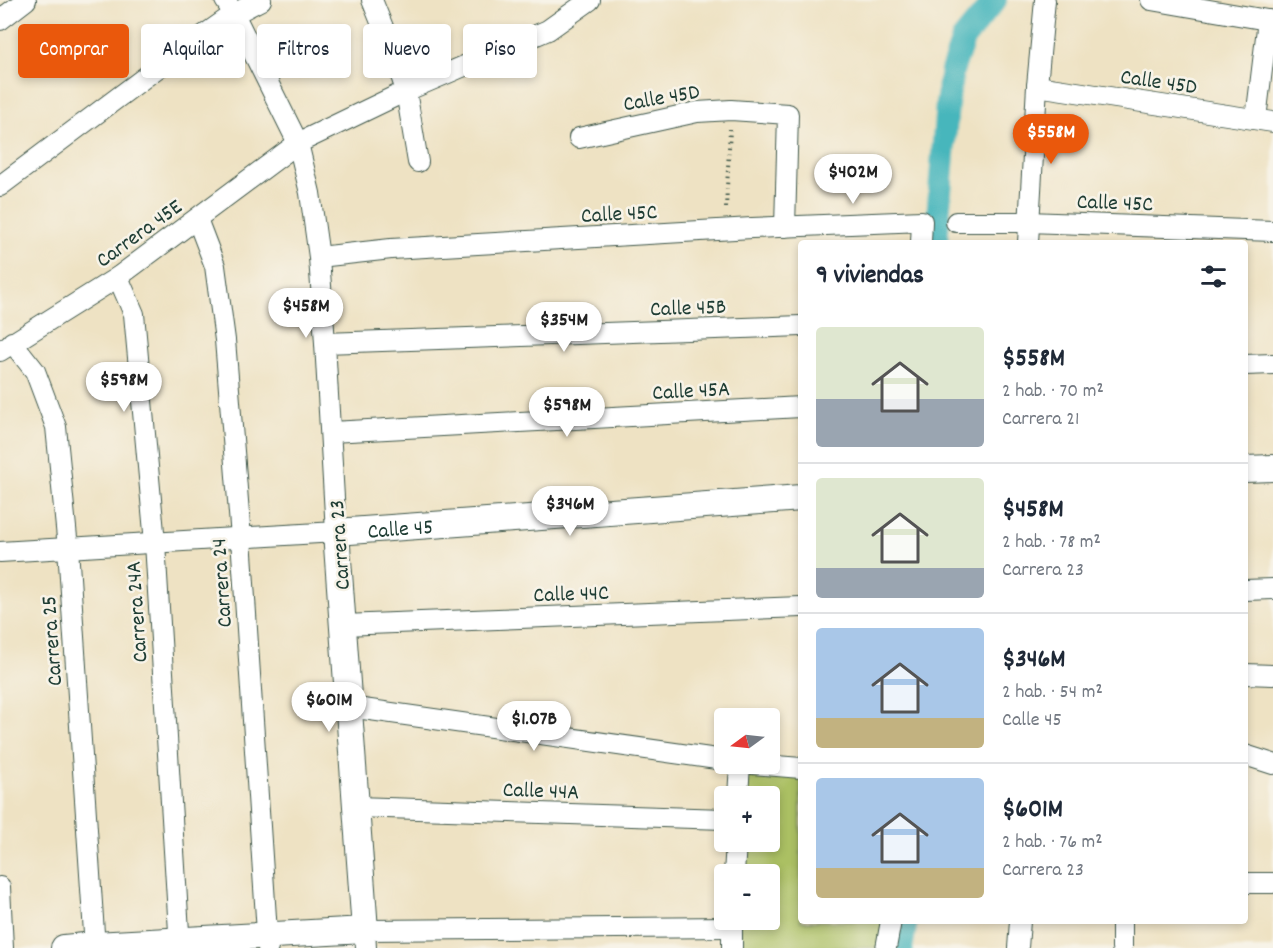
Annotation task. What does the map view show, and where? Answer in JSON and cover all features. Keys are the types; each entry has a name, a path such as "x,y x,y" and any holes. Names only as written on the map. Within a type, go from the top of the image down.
{"street":[{"path":"0,20 26,0"},
{"path":"0,186 156,69 230,7 261,0"},
{"path":"372,0 406,91 418,162"},
{"name":"Carrera 45E","path":"6,347 118,277 298,143 406,91 548,30 590,0"},
{"path":"1028,240 1037,86 1045,0"},
{"path":"1151,0 1270,20 1265,120"},
{"name":"Carrera 23","path":"230,7 298,143 310,193 319,257 336,532 366,939"},
{"name":"Calle 45D","path":"1037,86 1265,120"},
{"name":"Calle 45D","path":"579,138 697,112 731,110 788,114 785,227"},
{"name":"Carrera 24","path":"197,219 215,266 225,340 241,538 267,941"},
{"name":"Calle 45C","path":"319,257 392,249 922,221 921,240"},
{"name":"Calle 45C","path":"956,222 1028,222 1273,231"},
{"name":"Carrera 24A","path":"118,277 134,314 155,543 180,944"},
{"name":"Calle 45B","path":"325,344 798,326"},
{"name":"Carrera 25","path":"6,347 35,370 56,427 68,548 95,946"},
{"path":"1248,365 1273,364"},
{"name":"Calle 45A","path":"331,432 798,407"},
{"path":"1248,469 1273,468"},
{"name":"Calle 45","path":"0,552 336,532 798,498"},
{"path":"1248,590 1273,590"},
{"name":"Calle 44C","path":"343,625 798,607"},
{"path":"1248,674 1273,675"},
{"path":"349,707 714,759"},
{"path":"1248,756 1273,764"},
{"path":"780,766 798,768"},
{"name":"Calle 44A","path":"356,807 714,819"},
{"path":"1248,883 1273,883"},
{"path":"0,887 3,948"},
{"path":"64,948 366,939 714,924"},
{"path":"886,948 890,924"},
{"path":"1018,948 1020,924"},
{"path":"1122,924 1122,948"},
{"path":"732,930 732,948"}],"path":[{"path":"725,230 731,110"}],"green space":[{"path":"780,767 798,768 798,924 889,924 885,948 732,948 732,930 780,930 780,864 735,864 735,852 780,852 780,786 739,786 739,774 780,774"}],"waterway":[{"path":"936,240 947,104 952,71 963,39 995,0"},
{"path":"901,948 905,924"}]}
